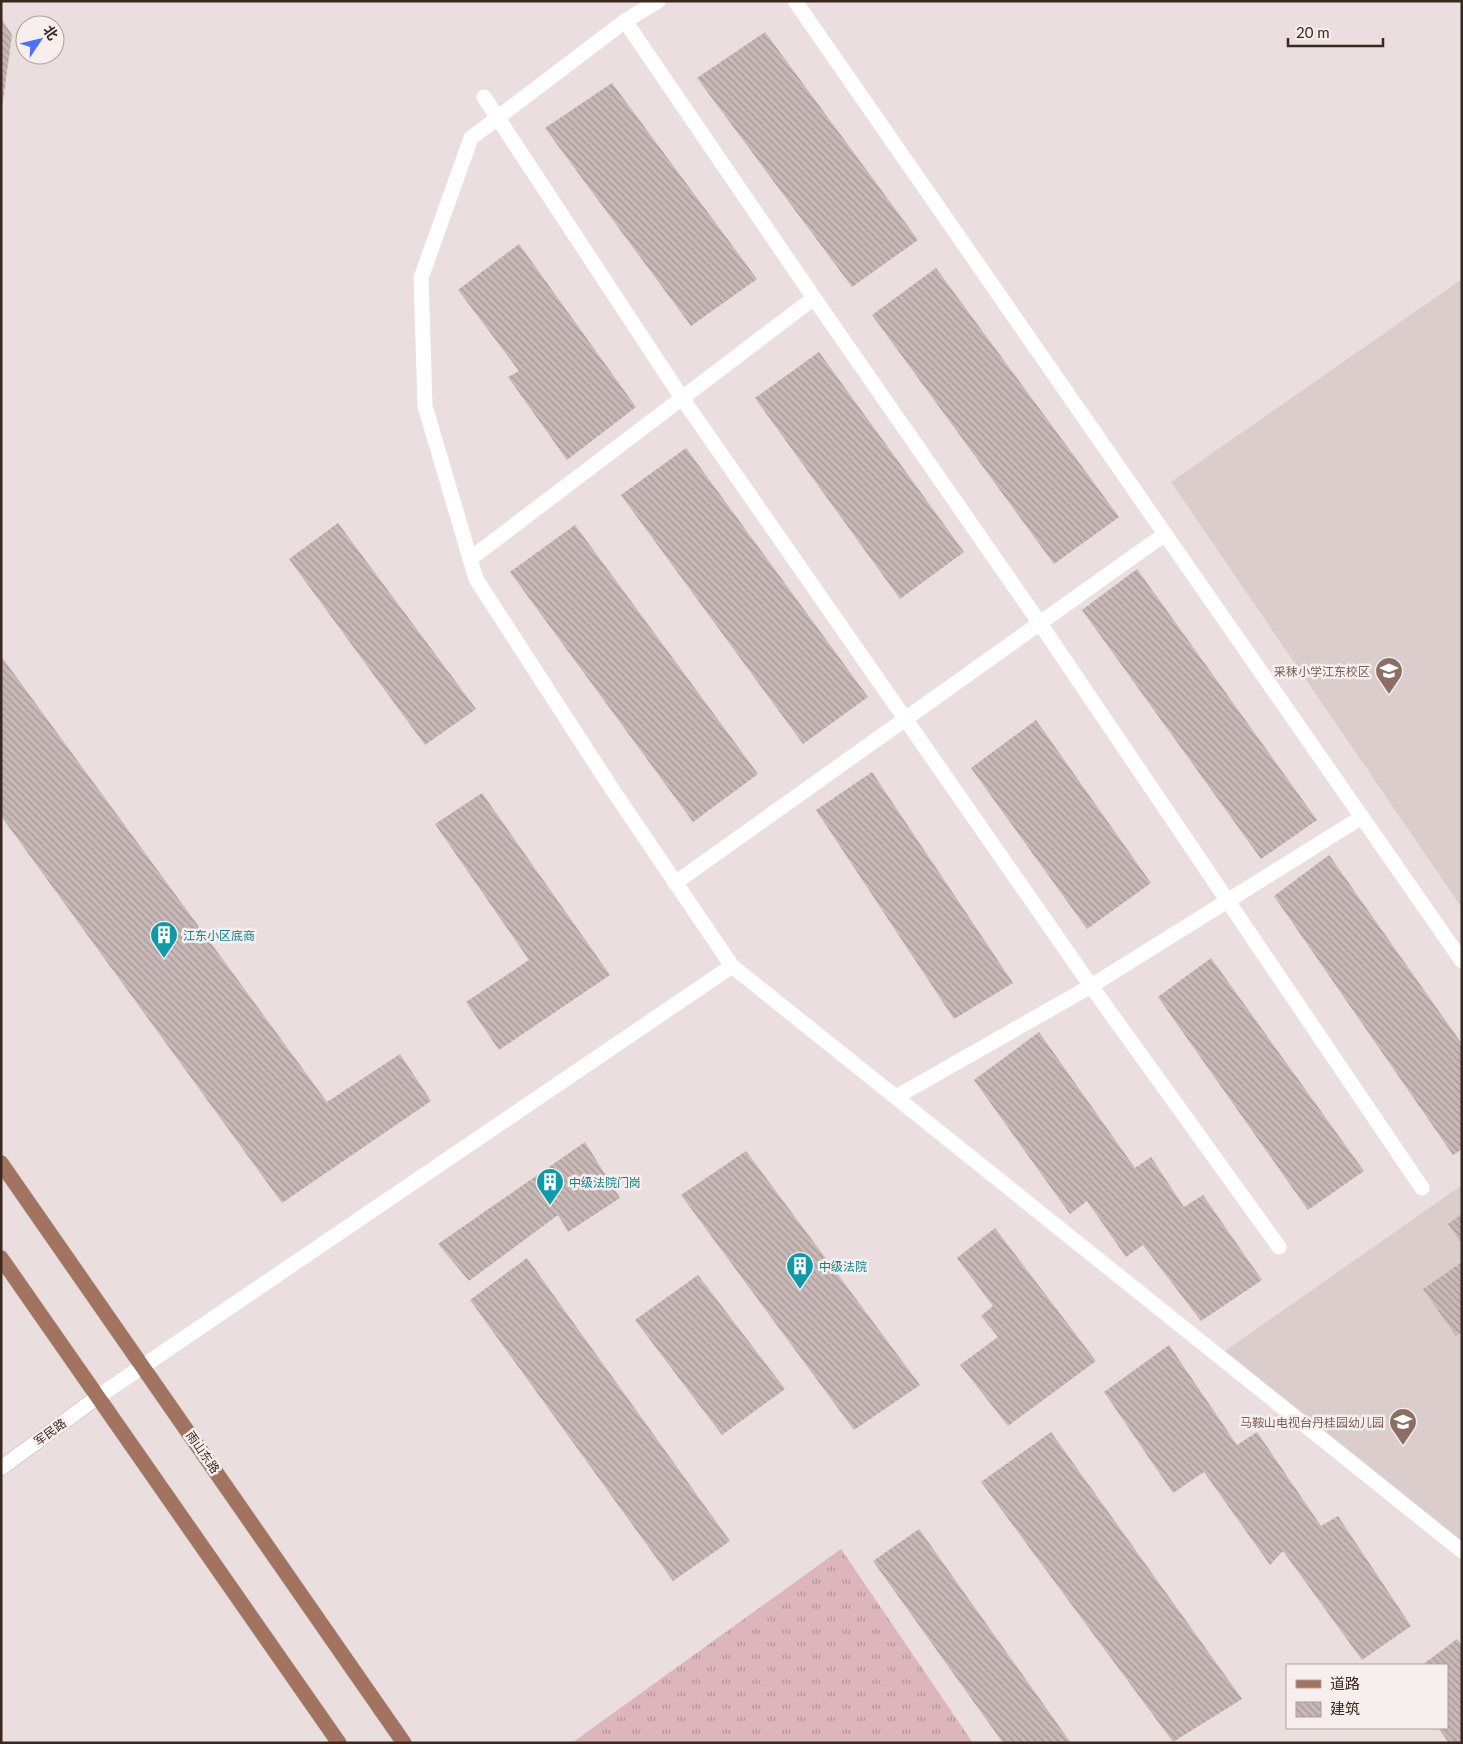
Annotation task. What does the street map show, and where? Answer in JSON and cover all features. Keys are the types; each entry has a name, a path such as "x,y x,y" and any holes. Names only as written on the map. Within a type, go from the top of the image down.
{"main road":[{"name":"雨山东路","path":"1,1163 404,1743"},
{"path":"1,1258 339,1743"}],"street":[{"path":"658,1 625,21 471,138 421,278 425,406 476,579 675,883 732,966 1462,1551"},
{"path":"795,1 1462,961"},
{"path":"625,21 814,298 1040,622 1422,1188"},
{"path":"484,97 682,398 1091,986 1279,1247"},
{"path":"470,559 814,298"},
{"path":"675,883 1165,534"},
{"path":"896,1097 1091,986 1362,817"},
{"name":"军民路","path":"1,1468 99,1396 732,966"}],"shaded area":[{"name":"采秣小学江东校区","path":"1462,279 1462,908 1171,482"},
{"name":"马鞍山电视台丹桂园幼儿园","path":"1462,1185 1462,1542 1225,1351"}],"green space":[{"path":"841,1549 973,1743 572,1743 580,1737"}],"building":[{"path":"1,18 12,35 2,108 1,108"},
{"path":"765,32 918,240 852,287 697,78"},
{"path":"612,83 757,279 691,326 545,128"},
{"path":"519,244 636,407 567,460 508,377 519,371 458,290"},
{"path":"936,268 1119,517 1054,564 872,315"},
{"path":"819,352 964,552 900,599 755,398"},
{"path":"686,448 868,697 803,744 621,495"},
{"path":"338,523 476,709 425,745 289,559"},
{"path":"575,525 758,774 693,822 510,572"},
{"path":"1137,569 1317,820 1261,859 1082,610"},
{"name":"江东小区底商","path":"1,656 327,1102 400,1054 431,1101 282,1203 1,816"},
{"path":"1036,720 1151,883 1087,929 971,768"},
{"path":"872,772 1013,983 954,1019 816,810"},
{"path":"482,793 610,975 499,1050 466,1002 529,960 435,824"},
{"path":"1329,855 1462,1044 1462,1149 1453,1155 1274,896"},
{"path":"1211,958 1364,1171 1308,1210 1158,997"},
{"path":"1039,1032 1135,1168 1151,1157 1184,1207 1203,1195 1262,1280 1201,1321 1143,1245 1126,1257 1087,1201 1070,1214 974,1080"},
{"name":"中级法院门岗","path":"585,1142 620,1198 568,1232 558,1215 469,1281 438,1244"},
{"name":"中级法院","path":"746,1151 920,1385 854,1430 681,1195"},
{"path":"1462,1214 1462,1244 1448,1224"},
{"path":"995,1228 1096,1361 1008,1426 960,1365 998,1337 981,1316 993,1306 957,1258"},
{"path":"527,1258 730,1541 673,1581 470,1300"},
{"path":"1462,1262 1462,1332 1456,1336 1423,1289"},
{"path":"698,1275 785,1389 722,1435 635,1320"},
{"path":"1169,1345 1237,1445 1257,1432 1321,1526 1338,1516 1411,1626 1362,1660 1283,1551 1270,1565 1204,1472 1173,1493 1104,1392"},
{"path":"1051,1432 1242,1699 1173,1742 981,1482"},
{"path":"919,1529 1071,1743 1003,1743 873,1561"},
{"path":"1457,1639 1462,1645 1462,1743 1449,1743 1439,1729 1448,1729 1448,1664 1423,1664"}],"place":[{"name":"采秣小学江东校区","path":"1389,695"},
{"name":"江东小区底商","path":"164,959"},
{"name":"中级法院门岗","path":"550,1206"},
{"name":"中级法院","path":"800,1290"},
{"name":"马鞍山电视台丹桂园幼儿园","path":"1403,1446"}]}
